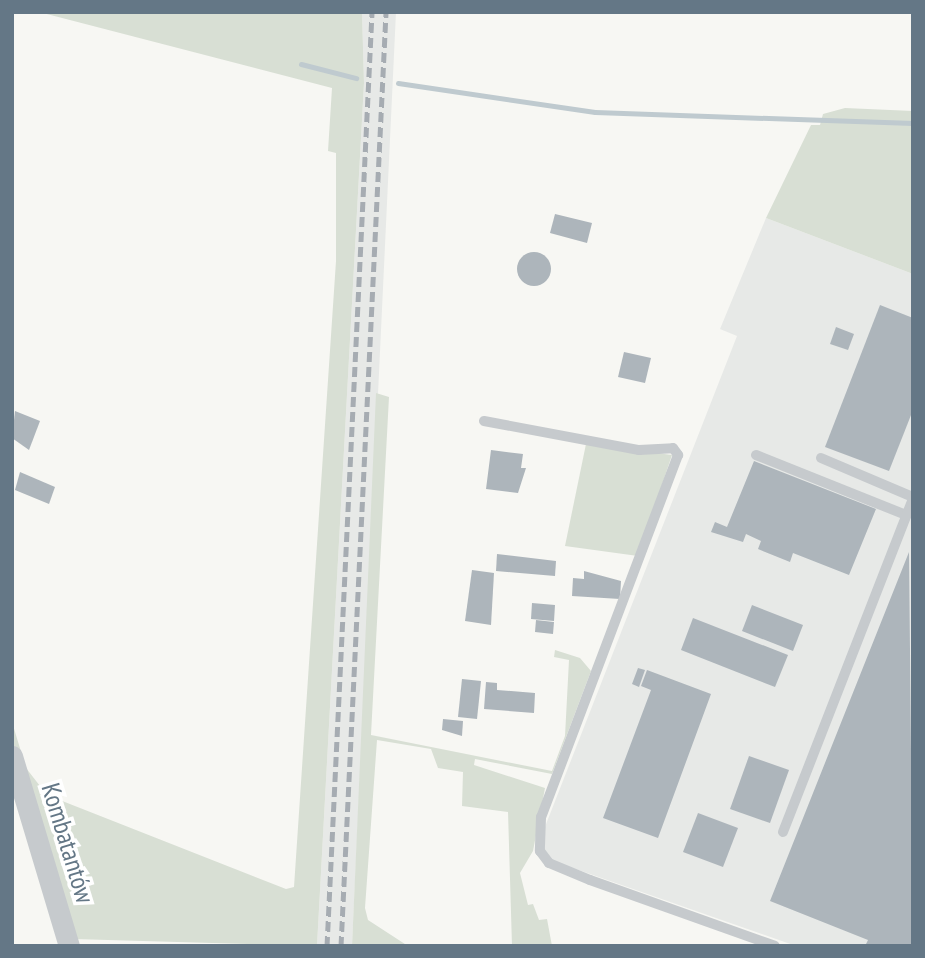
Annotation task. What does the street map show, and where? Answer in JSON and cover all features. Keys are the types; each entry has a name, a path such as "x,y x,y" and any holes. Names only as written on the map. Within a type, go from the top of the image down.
{"street":[{"name":"Kombatantów","path":"12,756 69,946"}],"lane":[{"path":"484,421 639,450 673,448 678,455 541,817 540,851 549,863 590,880 775,946"},
{"path":"756,455 906,514"},
{"path":"783,832 913,497 821,458"}],"shaded area":[{"path":"39,12 362,12 364,83 317,946 73,939 12,743 12,722 26,768 47,795 286,889 294,887 336,261 336,153 328,151 332,88"},
{"path":"362,12 396,12 352,946 317,946 364,83"},
{"path":"845,108 913,111 913,274 766,218 811,125 820,125 823,114"},
{"path":"766,218 913,274 913,946 796,946 550,860 543,852 541,837 737,336 720,329"},
{"path":"376,393 389,397 371,735 552,771 565,736 569,660 554,657 555,650 580,658 591,671 552,774 475,759 474,765 545,788 533,851 520,873 528,905 533,904 539,920 547,919 552,946 512,946 508,812 462,806 463,772 438,768 431,749 377,740 365,908 368,920 408,946 352,946"},
{"path":"586,444 672,455 638,556 565,546"}],"building":[{"path":"555,214 592,223 587,243 550,233"},
{"path":"534,252 546,257 551,269 546,281 534,286 522,281 517,269 522,257"},
{"path":"880,305 913,318 913,410 889,471 825,447"},
{"path":"836,327 854,334 848,350 830,344"},
{"path":"624,352 651,358 645,383 618,377"},
{"path":"15,411 40,421 29,450 12,438"},
{"path":"491,450 523,454 521,468 526,468 518,493 486,489"},
{"path":"754,461 876,509 849,575 793,553 790,562 758,549 761,541 746,534 743,542 711,532 715,522 727,527"},
{"path":"20,472 55,487 49,504 15,490"},
{"path":"909,552 913,946 865,946 868,940 770,901"},
{"path":"497,554 556,561 555,576 496,571"},
{"path":"472,570 494,573 491,625 465,621"},
{"path":"584,571 621,581 620,599 572,596 573,578 584,579"},
{"path":"532,603 555,605 554,621 531,619"},
{"path":"752,605 803,625 793,651 742,631"},
{"path":"693,618 788,655 775,687 681,650"},
{"path":"536,620 554,622 553,634 535,632"},
{"path":"638,668 645,670 639,687 632,684"},
{"path":"647,670 711,694 658,838 603,818 651,690 641,686"},
{"path":"462,679 481,681 477,719 458,717"},
{"path":"486,682 497,683 497,690 535,693 534,713 484,709"},
{"path":"443,719 463,721 462,736 442,730"},
{"path":"749,756 789,770 770,823 730,809"},
{"path":"698,813 738,828 723,867 683,852"}],"waterway":[{"path":"301,64 356,78"},
{"path":"398,83 595,112 913,123"}],"railway":[{"path":"327,946 372,12"},
{"path":"341,946 386,12"}]}
